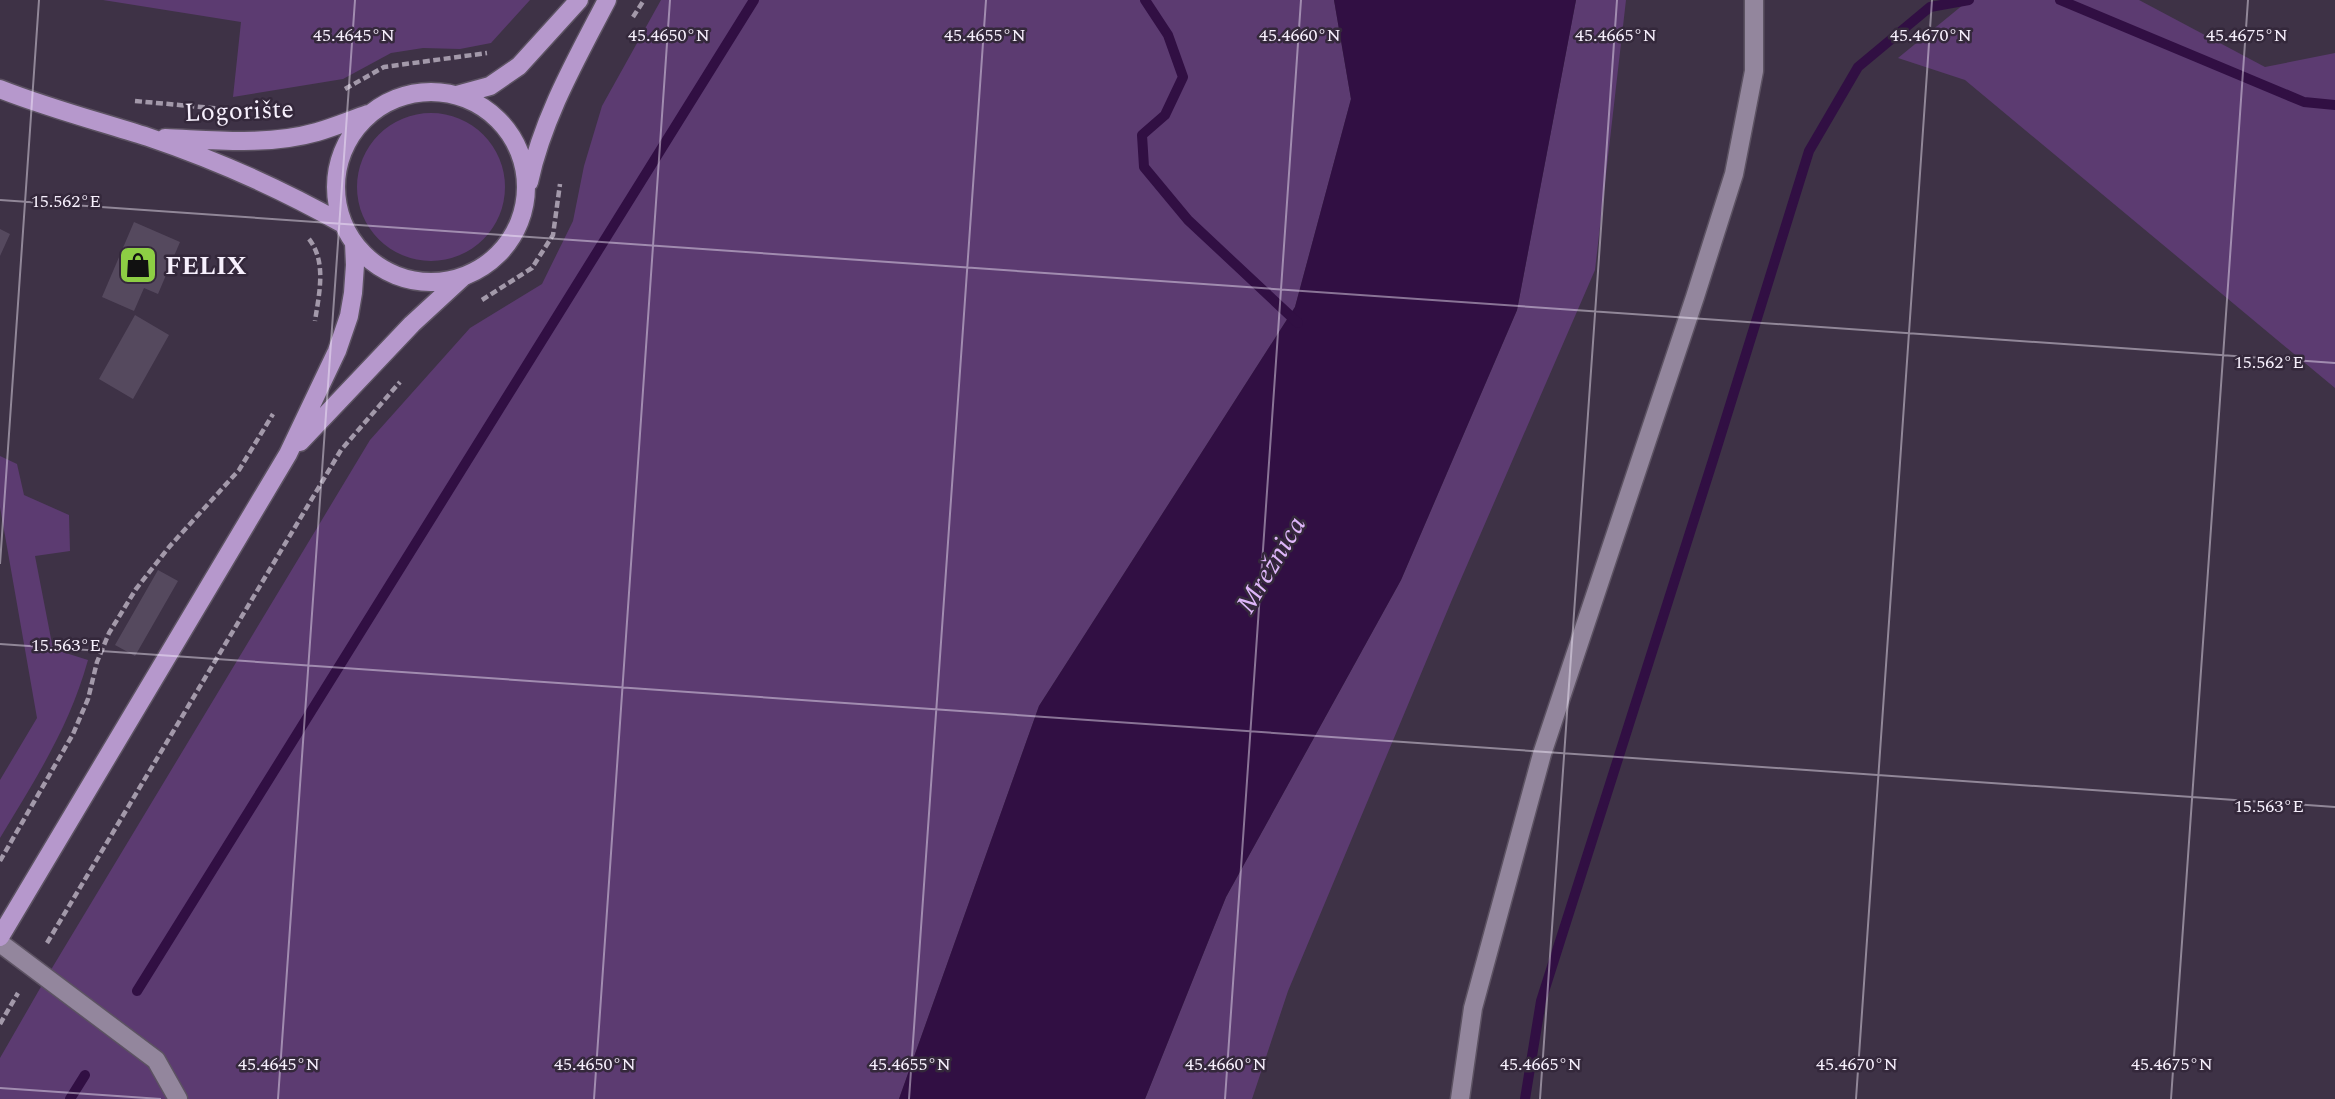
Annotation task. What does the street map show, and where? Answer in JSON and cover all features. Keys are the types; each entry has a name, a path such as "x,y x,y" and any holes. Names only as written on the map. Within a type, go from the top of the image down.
{"main road":[{"path":"463,277 433,282 402,278 376,265 354,243 343,224 336,194 338,163 351,135 371,112 397,97 427,91 457,94 490,86 519,66 579,0"},
{"path":"288,454 412,324 463,277 486,265 506,247 519,224 534,157 548,121 607,0"},
{"name":"Logorište","path":"0,89 98,123 148,137 248,176 291,195 343,224"},
{"path":"457,94 482,106 503,123 518,146 525,172 526,199"},
{"name":"Logorište","path":"148,137 243,141 286,138 317,132 371,112"},
{"path":"0,937 288,454 337,351 349,316 354,279 354,243"}],"lane":[{"path":"1460,1099 1473,1008 1542,754 1734,174 1754,71 1754,0"},
{"path":"0,943 156,1060 178,1099"}],"path":[{"path":"631,21 643,0"},
{"path":"344,90 384,67 495,52"},
{"path":"132,101 247,111 243,141"},
{"path":"477,303 532,268 553,235 561,180"},
{"path":"302,229 316,247 320,267 315,323"},
{"path":"0,1024 341,450 402,380"},
{"path":"0,861 73,734 88,699 97,662 122,611 170,546 239,470 275,410"}],"shaded area":[{"path":"103,0 530,0 491,43 460,49 423,48 391,53 343,79 233,97 241,22"},
{"path":"661,0 1334,0 1351,99 1295,307 1039,706 899,1099 0,1099 0,1058 370,440 470,328 542,284 573,221 584,166 602,106"},
{"path":"1576,0 1626,0 1595,270 1451,602 1288,991 1252,1099 1145,1099 1226,897 1401,580 1517,310"},
{"path":"1969,0 2139,0 2265,67 2335,53 2335,388 1965,80 1898,58"},
{"path":"431,113 459,119 483,135 499,159 505,187 499,215 483,239 459,255 431,261 403,255 379,239 363,215 357,187 363,159 379,135 403,119"},
{"path":"0,456 17,464 24,495 69,515 70,551 35,556 53,649 88,660 61,730 0,838 0,780 37,718 0,507"}],"water":[{"name":"Mrežnica","path":"1334,0 1576,0 1517,310 1401,580 1226,897 1145,1099 899,1099 1039,706 1295,307 1351,99"}],"building":[{"path":"134,222 180,242 158,294 144,288 134,311 102,297"},
{"path":"0,229 10,234 0,256"},
{"path":"135,315 169,335 133,399 99,379"},
{"path":"158,570 178,581 135,656 115,645"}],"waterway":[{"path":"137,991 754,0"},
{"path":"1145,0 1168,35 1183,77 1165,115 1142,135 1144,167 1188,220 1298,323"},
{"path":"1525,1099 1541,1001 1809,151 1858,67 1930,7 1969,0"},
{"path":"2060,0 2304,102 2335,105"},
{"path":"70,1099 85,1075"}],"place":[{"name":"FELIX","path":"138,265"}]}
